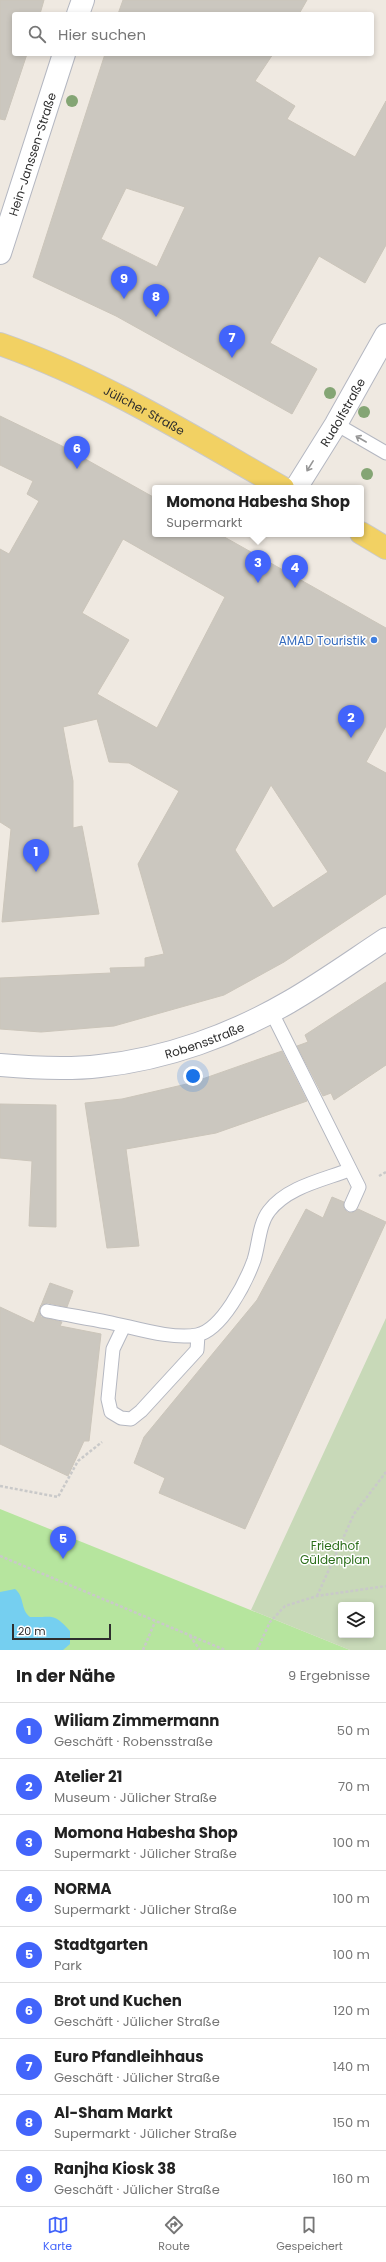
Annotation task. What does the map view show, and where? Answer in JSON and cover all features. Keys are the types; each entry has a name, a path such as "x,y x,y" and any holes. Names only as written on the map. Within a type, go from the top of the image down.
{"main road":[{"name":"Jülicher Straße","path":"0,344 32,355 164,420 279,485"},
{"path":"364,535 386,548"}],"street":[{"path":"79,12 83,0"},
{"name":"Hein-Janssen-Straße","path":"0,254 63,56"},
{"name":"Rudolfstraße","path":"298,485 336,424 386,335"},
{"name":"Robensstraße","path":"0,1065 36,1068 100,1066 156,1056 210,1039 272,1011 386,939"}],"lane":[{"path":"336,424 386,453"},
{"path":"272,1011 349,1170 359,1187 351,1206"},
{"path":"47,1311 184,1336 198,1335 218,1323 239,1292 254,1260 262,1226 269,1211 290,1192 349,1170"},
{"path":"124,1326 113,1349 108,1399 111,1412 121,1418 131,1419 141,1411 197,1350 198,1335"}],"path":[{"path":"0,1486 58,1497 78,1461 102,1442"},
{"path":"317,1596 354,1514 386,1472"},
{"path":"0,1556 225,1650"},
{"path":"257,1650 270,1622 285,1606 317,1596 342,1594 386,1586"},
{"path":"143,1650 155,1622"},
{"path":"189,1636 200,1650"}],"green space":[{"name":"Friedhof Güldenplan","path":"386,1318 386,1650 350,1650 251,1610"},
{"path":"0,1509 350,1650 0,1650"}],"water":[{"path":"15,1589 20,1596 27,1614 30,1617 56,1618 70,1631 70,1644 63,1650 0,1650 0,1592"}],"building":[{"path":"0,0 44,0 41,12 12,12 12,56 26,56 5,120 0,119"},
{"path":"123,0 307,0 300,12 119,12"},
{"path":"104,56 272,56 255,81 295,106 287,119 355,157 386,101 386,245 365,283 319,256 270,343 317,369 292,414 116,316 33,277","holes":["126,188 185,207 157,267 101,239"]},
{"path":"0,416 62,446 152,496 152,537 224,537 386,628 386,726 366,762 386,773 386,894 284,962 224,995 114,1026 41,1032 0,1029 0,978 111,973 110,968 145,967 145,958 164,954 138,864 179,791 129,763 109,762 97,719 63,727 73,781 73,828 82,826 99,914 2,922 11,829 0,822 0,549 9,554 39,501 27,494 33,481 0,465","holes":["123,539 225,597 157,728 97,694 129,640 82,613","271,785 328,872 273,908 235,850"]},
{"path":"386,982 386,1065 334,1100 331,1093 323,1096 297,1046 308,1042 305,1035"},
{"path":"282,1051 307,1101 216,1133 126,1149 139,1246 107,1248 85,1103 122,1099 191,1083"},
{"path":"0,1104 56,1105 56,1227 29,1226 32,1161 0,1158"},
{"path":"332,1197 344,1202 344,1209 347,1212 352,1213 358,1209 386,1222 245,1529 159,1493 165,1478 134,1463 144,1437 257,1300 306,1209 323,1218"},
{"path":"50,1283 73,1291 67,1307 48,1303 41,1305"},
{"path":"0,1307 34,1323 39,1310 41,1317 62,1322 60,1326 101,1334 89,1441 84,1441 68,1476 0,1444"}],"place":[{"name":"Ranjha Kiosk 38","path":"124,299"},
{"name":"Al-Sham Markt","path":"156,317"},
{"name":"Euro Pfandleihhaus","path":"232,358"},
{"name":"Brot und Kuchen","path":"77,469"},
{"name":"Momona Habesha Shop","path":"258,583"},
{"name":"NORMA","path":"295,588"},
{"name":"AMAD Touristik","path":"374,640"},
{"name":"Atelier 21","path":"351,738"},
{"name":"Wiliam Zimmermann","path":"36,872"},
{"name":"Stadtgarten","path":"63,1559"}]}
